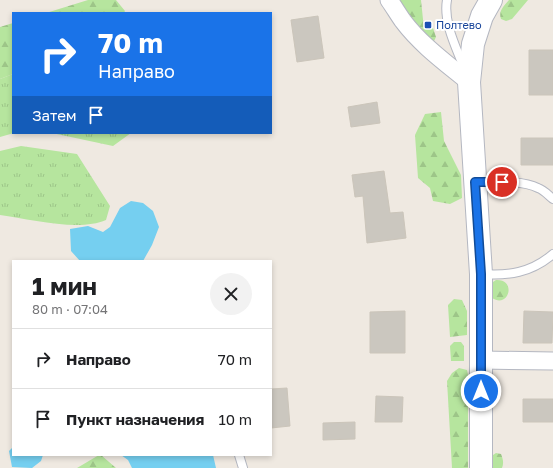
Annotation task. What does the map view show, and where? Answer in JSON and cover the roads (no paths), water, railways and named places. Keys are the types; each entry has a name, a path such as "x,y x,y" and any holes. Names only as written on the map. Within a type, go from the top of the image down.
{"street":[{"path":"389,0 404,21 421,40 469,82"},
{"path":"481,468 481,274 469,82 470,63 474,39 482,16 491,0"},
{"path":"481,360 553,361"}],"lane":[{"path":"447,0 445,9 450,31 469,82"},
{"path":"475,182 526,184 537,187 553,199"},
{"path":"481,274 500,276 514,273 543,263 553,254"},
{"path":"239,456 243,468"}],"water":[{"path":"131,201 143,203 153,211 159,227 152,245 144,260 79,260 71,251 70,229 88,226 103,232 110,227 120,208"},
{"path":"12,448 12,456 43,456 41,461 32,468 12,467 9,451"},
{"path":"122,456 213,456 216,468 132,468 128,460"}],"place":[{"name":"Полтево","path":"428,25"}]}
